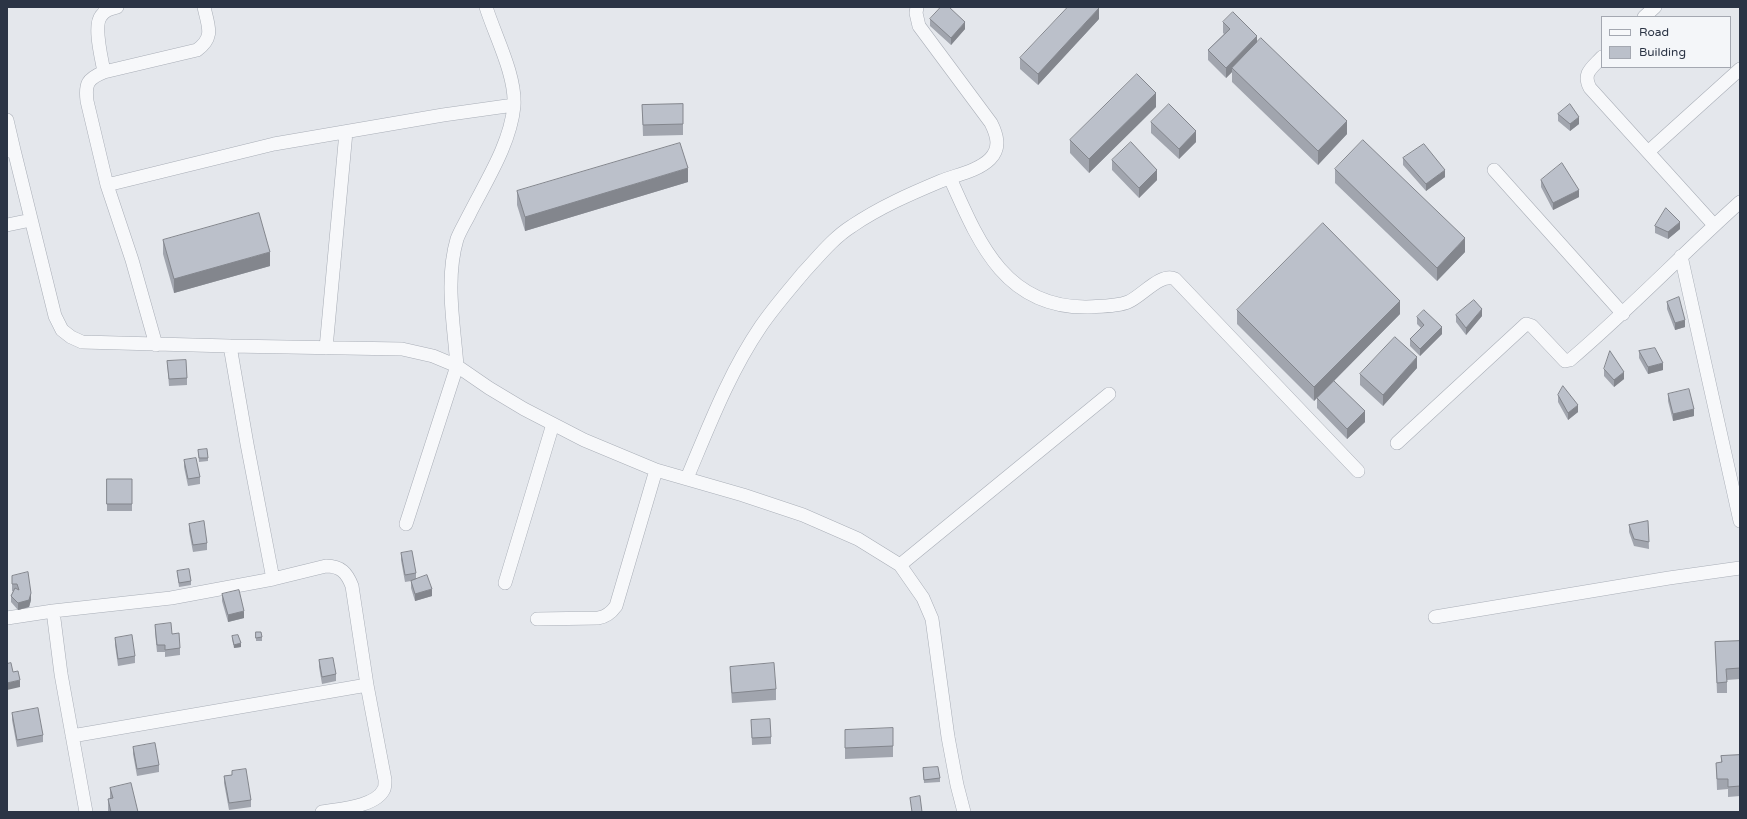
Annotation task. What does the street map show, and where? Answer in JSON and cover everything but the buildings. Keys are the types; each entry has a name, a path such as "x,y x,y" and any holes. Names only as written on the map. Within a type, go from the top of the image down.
{"street":[{"path":"104,72 98,22 100,17 107,10 117,7"},
{"path":"156,345 132,260 107,185 86,102 86,88 90,80 104,72 197,50 205,44 209,38 210,32 204,7"},
{"path":"406,524 457,366 451,282 453,257 458,238 498,158 510,125 514,105 512,87 508,73 486,7"},
{"path":"687,478 717,408 739,362 761,326 784,296 833,241 876,210 979,166 990,159 995,150 997,136 991,123 919,26 916,13 918,7"},
{"path":"1645,16 1655,7"},
{"path":"1601,58 1589,70 1586,78 1590,88 1714,225"},
{"path":"1648,152 1740,69"},
{"path":"107,185 274,144 443,115 514,105"},
{"path":"7,120 10,151 31,220 55,316 62,330 71,337 82,342 156,345 402,349 432,356 457,366 489,388 584,440 656,470 687,478 803,515 858,539 900,565 924,598 932,619 948,737 956,785 964,812"},
{"path":"326,348 346,132"},
{"path":"1494,170 1623,314"},
{"path":"950,178 969,222 991,259 1007,278 1026,292 1051,302 1074,307 1102,306 1128,302 1163,278 1171,277 1175,279 1358,471"},
{"path":"1397,444 1526,324 1532,326 1563,359 1569,361 1623,314 1681,256 1740,202"},
{"path":"7,225 31,220"},
{"path":"1681,256 1740,521"},
{"path":"230,346 273,579"},
{"path":"900,565 1108,394"},
{"path":"505,583 553,424"},
{"path":"537,619 598,618 604,617 613,610 616,606 656,470"},
{"path":"7,618 53,611 171,598 273,579 326,566 335,566 343,570 349,577 352,586 367,685 385,780 384,789 380,795 371,802 322,812"},
{"path":"1435,617 1669,578 1740,568"},
{"path":"53,611 72,736 86,812"},
{"path":"72,736 367,685"}]}
